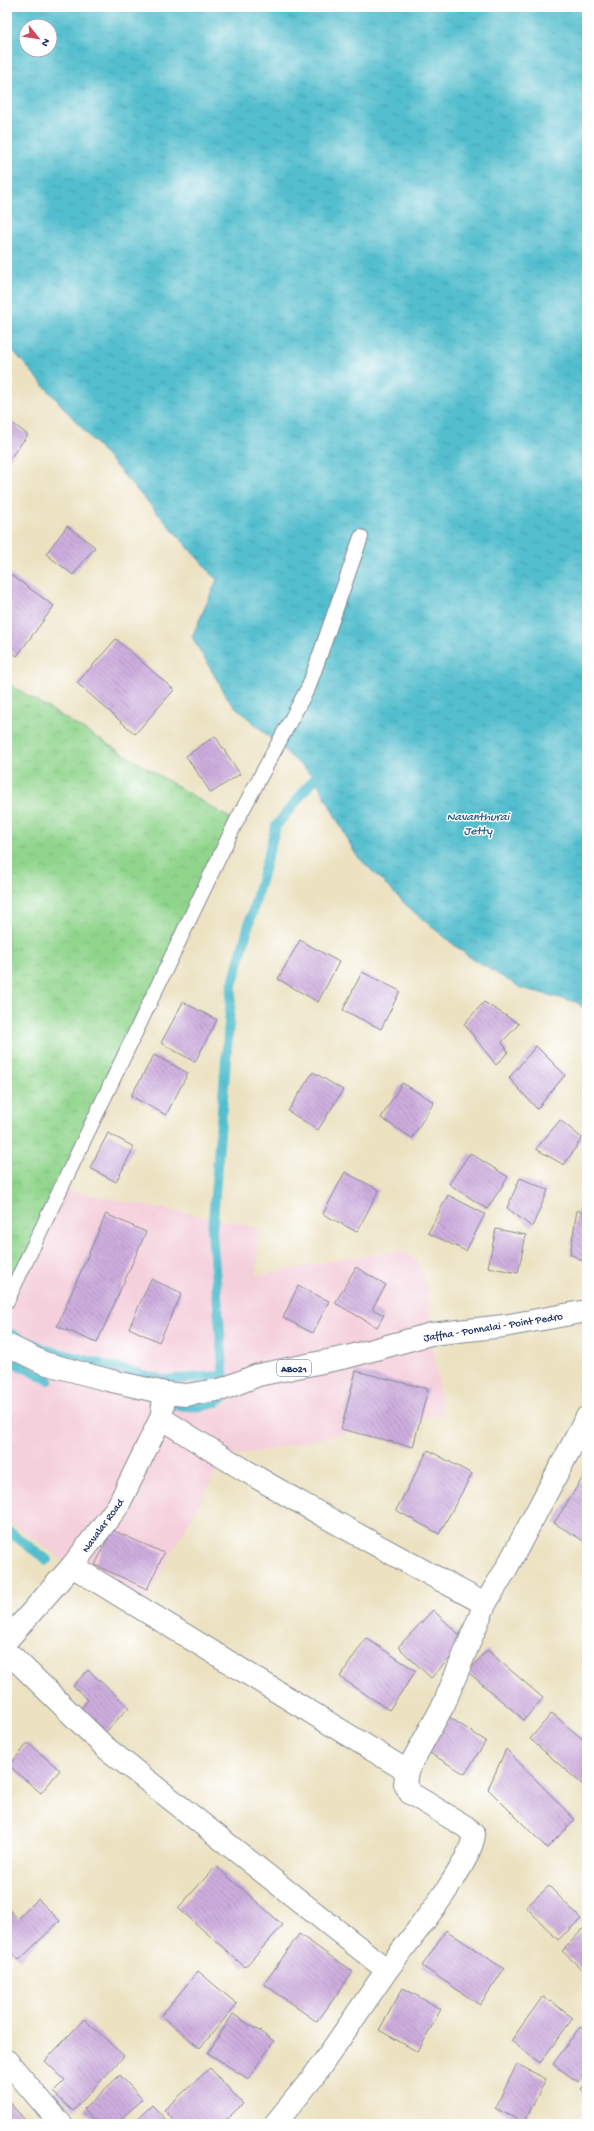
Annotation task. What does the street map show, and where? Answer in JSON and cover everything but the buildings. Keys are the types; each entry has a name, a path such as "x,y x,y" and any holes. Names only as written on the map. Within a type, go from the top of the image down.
{"street":[{"name":"Jaffna - Ponnalai - Point Pedro","path":"7,1345 44,1363 165,1393 186,1395 223,1389 258,1375 347,1357 431,1334 504,1326 587,1311"},
{"name":"Navalar Road","path":"10,1648 118,1506 161,1418 165,1393"},
{"path":"161,1418 224,1458 349,1530 485,1604"},
{"path":"275,2124 314,2076 387,1970 433,1908 466,1859 472,1846 474,1836 466,1826 410,1793 405,1784 407,1771 444,1704 485,1604 587,1418"},
{"path":"72,1566 407,1771"},
{"path":"10,1648 106,1748 387,1970"},
{"path":"7,2061 61,2124"}],"lane":[{"path":"7,1301 236,822 309,686 361,537"}],"shaded area":[{"path":"60,1189 258,1227 257,1276 341,1259 396,1251 406,1253 416,1260 423,1273 430,1298 431,1334 443,1414 224,1458 144,1604 72,1566 7,1520 7,1301"}],"green space":[{"path":"7,683 236,822 7,1301"}],"water":[{"name":"Navanthurai Jetty","path":"7,7 587,7 587,1010 576,1002 521,988 468,956 410,909 356,855 315,778 230,702 192,637 217,580 7,344"}],"waterway":[{"path":"224,1380 212,1232 232,986 276,826 315,778"},
{"path":"7,1332 46,1350 163,1380 223,1376"},
{"path":"7,1359 49,1380"},
{"path":"165,1414 171,1405 208,1405 215,1403 225,1395"},
{"path":"7,1530 47,1560"}]}
